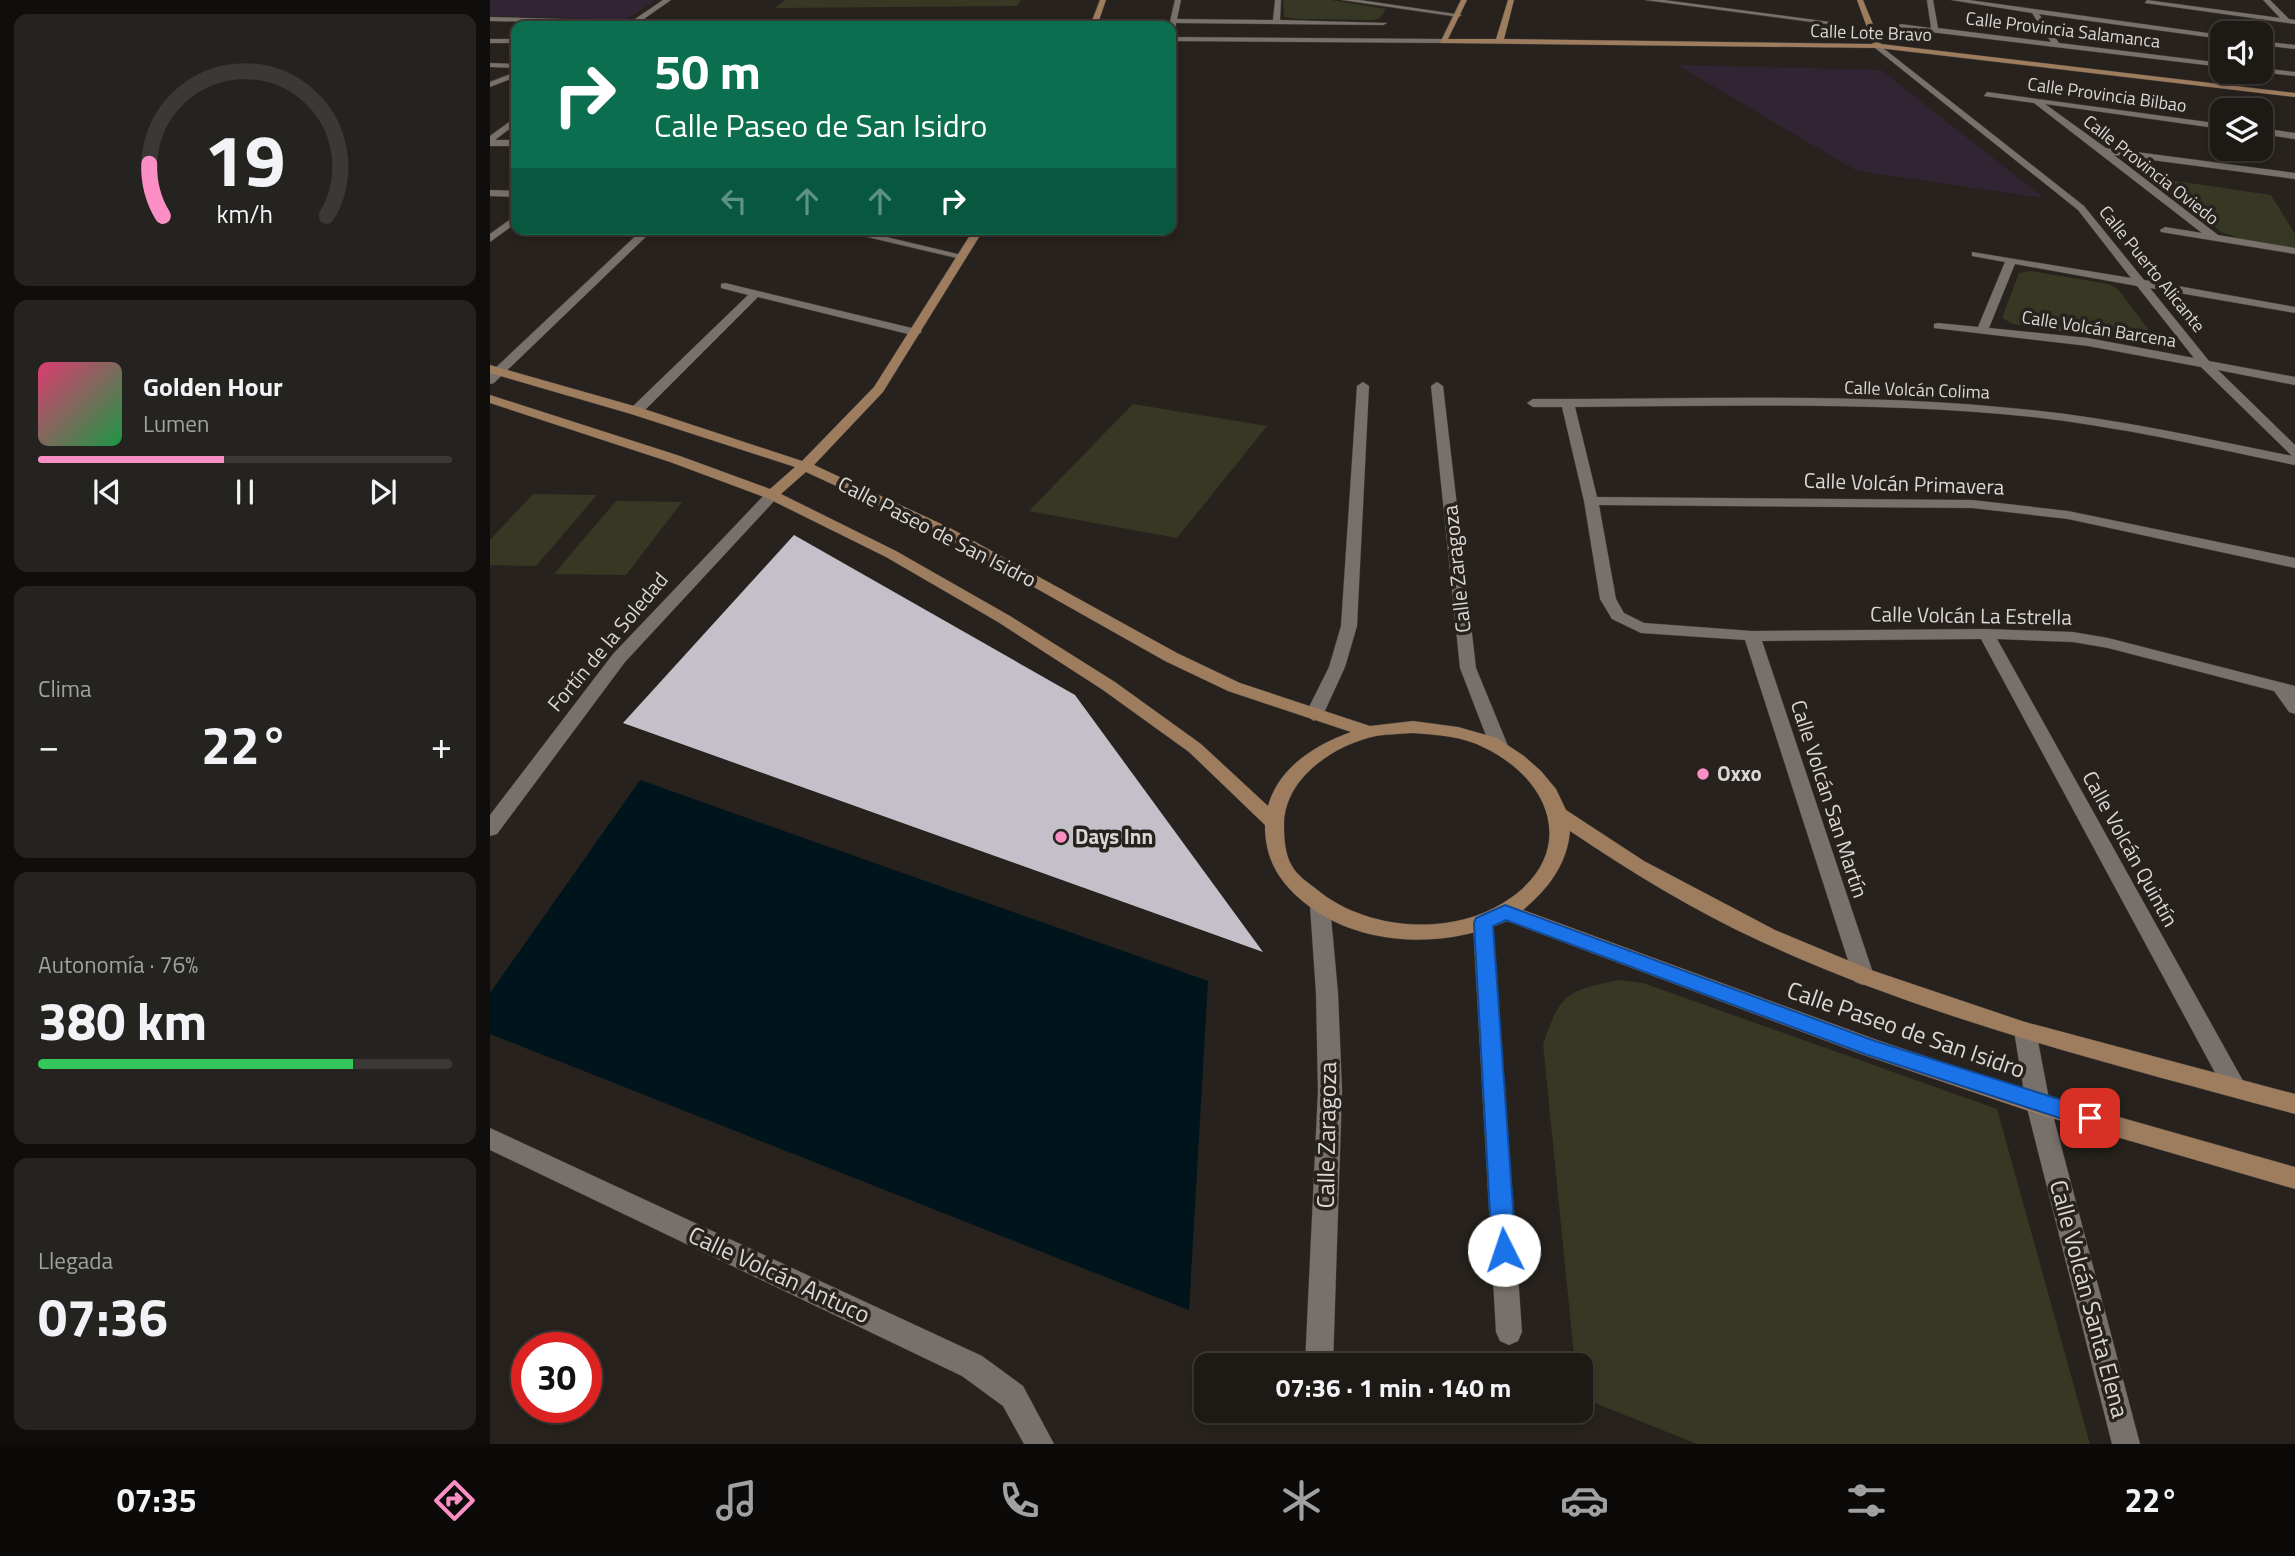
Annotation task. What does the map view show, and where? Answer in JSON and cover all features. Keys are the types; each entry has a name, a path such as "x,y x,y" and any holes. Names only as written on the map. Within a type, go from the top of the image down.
{"main road":[{"path":"1095,21 1102,0"},
{"path":"1443,41 1459,15 1464,0"},
{"path":"1499,43 1511,0"},
{"path":"1860,0 1878,46"},
{"name":"Calle Lote Bravo","path":"1443,41 1878,46 1983,56 2295,95"},
{"path":"772,495 805,466 879,389 975,235"},
{"name":"Calle Paseo de San Isidro","path":"493,373 636,411 805,466 945,531 1171,657 1234,687 1369,732"},
{"name":"Calle Paseo de San Isidro","path":"490,399 676,458 772,495 891,554 1004,619 1109,687 1195,748 1272,820"},
{"path":"1413,727 1458,732 1499,747 1538,776 1558,814 1559,850 1540,884 1505,912 1483,923 1427,933 1369,927 1320,906 1281,866 1272,820 1282,790 1303,764 1333,745 1369,732 1413,727"},
{"name":"Calle Paseo de San Isidro","path":"1558,814 1637,866 1697,900 1768,936 1863,976 2025,1031 2295,1104"},
{"name":"Calle Paseo de San Isidro","path":"1505,912 1872,1048 2038,1104 2295,1178"}],"street":[{"path":"636,21 667,0"},
{"path":"1173,21 1178,0"},
{"path":"1276,22 1278,0"},
{"path":"1345,0 1459,15"},
{"path":"1648,0 1789,13 1834,23"},
{"path":"1930,0 1936,30"},
{"path":"1954,0 2210,35"},
{"path":"2266,0 2291,21"},
{"path":"2147,2 2291,21"},
{"path":"1370,34 1404,8"},
{"path":"2034,11 2057,45"},
{"path":"490,19 546,21"},
{"path":"1176,21 1383,23"},
{"name":"Calle Provincia Salamanca","path":"1900,26 2210,64"},
{"path":"2159,28 2166,39"},
{"path":"1176,39 1443,41"},
{"path":"490,41 511,41"},
{"path":"2273,45 2291,47 2295,56"},
{"name":"Calle Puerto Alicante","path":"1878,46 2081,208 2206,365 2295,453"},
{"path":"2174,50 2181,60"},
{"path":"490,65 511,66"},
{"path":"2273,71 2295,74"},
{"path":"490,85 511,76"},
{"name":"Calle Provincia Bilbao","path":"1987,94 2210,124"},
{"name":"Calle Provincia Oviedo","path":"2033,100 2104,151 2216,239"},
{"path":"490,141 511,124"},
{"path":"2273,133 2295,136"},
{"path":"490,141 511,143"},
{"path":"2104,151 2295,176"},
{"path":"490,193 511,194"},
{"path":"490,239 511,222"},
{"path":"2165,230 2295,251"},
{"path":"493,373 642,235"},
{"path":"865,235 961,256"},
{"path":"1976,254 2295,310"},
{"path":"1983,329 2011,261"},
{"path":"725,286 916,332"},
{"path":"636,411 756,293"},
{"name":"Calle Volcán Barcena","path":"1938,326 2088,342 2295,381"},
{"path":"1314,715 1337,667 1349,626 1363,386"},
{"name":"Calle Zaragoza","path":"1437,386 1468,667 1499,747"},
{"name":"Calle Volcán Colima","path":"1533,403 1876,404 1997,410 2134,429 2295,461"},
{"path":"1568,403 1591,501"},
{"name":"Fortín de la Soledad","path":"490,829 497,806 619,658 772,495"},
{"name":"Calle Volcán Primavera","path":"1591,501 1972,504 2068,515 2295,563"},
{"name":"Calle Volcán La Estrella","path":"1591,501 1608,599 1618,615 1641,628 1752,636 1986,634 2073,637 2108,643 2287,689"},
{"name":"Calle Volcán Quintín","path":"1986,634 2234,1086"},
{"name":"Calle Volcán San Martín","path":"1752,636 1863,976"},
{"path":"2287,689 2295,708"},
{"name":"Calle Zaragoza","path":"1319,1353 1330,1091 1327,993 1320,906"},
{"path":"1483,923 1509,1332"},
{"name":"Calle Volcán Santa Elena","path":"2025,1031 2038,1104 2126,1444"},
{"name":"Calle Volcán Antuco","path":"490,1139 972,1366 1013,1396 1040,1444"}],"shaded area":[{"path":"490,0 656,0 626,20 490,16"},
{"path":"1677,65 1881,70 2044,198 1857,171"}],"green space":[{"path":"785,0 1021,0 1017,6 775,8"},
{"path":"1283,0 1331,0 1386,9 1380,18 1374,20 1298,19 1284,17"},
{"path":"2162,179 2271,195 2295,234 2295,248 2241,239 2221,232"},
{"path":"2031,271 2108,284 2117,288 2152,334 2149,339 2138,343 2013,324 2002,318 2019,273"},
{"path":"1133,404 1267,426 1177,538 1029,511"},
{"path":"533,494 597,495 536,566 490,565 490,540"},
{"path":"616,501 682,502 626,575 554,574"},
{"path":"1619,980 1643,983 1997,1109 2090,1444 1697,1444 1593,1402 1593,1353 1574,1353 1543,1044 1561,1004 1577,991"}],"water":[{"path":"640,780 1208,981 1189,1310 490,1034 490,993"}],"building":[{"name":"Days Inn","path":"794,535 1075,695 1263,952 623,723"}],"place":[{"name":"Oxxo","path":"1703,774"},
{"name":"Days Inn","path":"1061,837"}],"route":[{"path":"1504,1250 1483,923 1505,912 1872,1048 2038,1104 2090,1118"}]}
